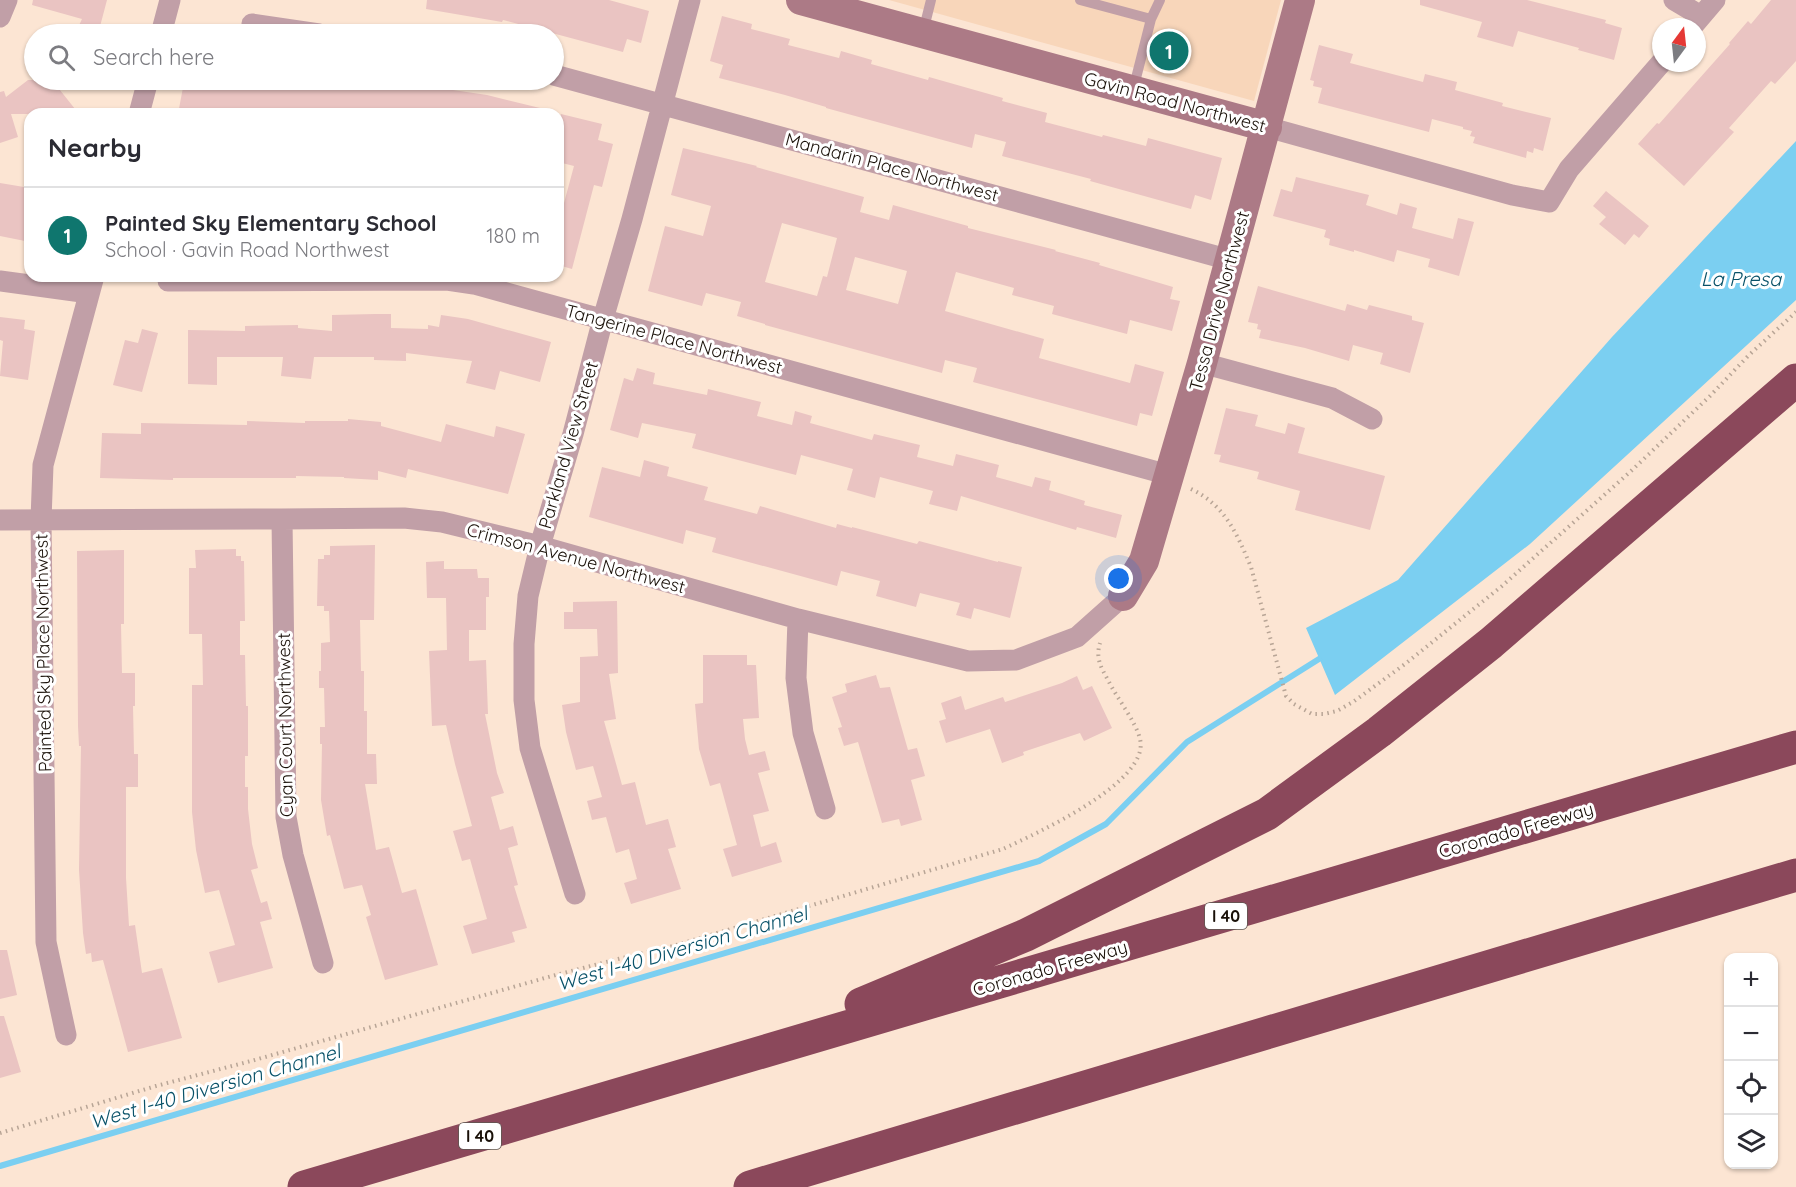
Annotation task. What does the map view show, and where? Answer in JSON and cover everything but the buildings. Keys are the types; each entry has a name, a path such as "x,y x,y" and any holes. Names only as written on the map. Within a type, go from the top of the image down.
{"highway":[{"path":"655,1084 874,999 1026,935 1267,814 1379,732 1491,643 1796,380"},
{"name":"Coronado Freeway","path":"304,1187 1796,747"},
{"path":"750,1187 1796,875"}],"street":[{"path":"0,18 7,0"},
{"path":"164,24 170,0"},
{"name":"Parkland View Street","path":"575,894 530,748 524,700 524,644 528,596 690,0"},
{"name":"Gavin Road Northwest","path":"801,0 1512,195 1549,202 1569,169 1653,72"},
{"name":"Tessa Drive Northwest","path":"1123,596 1144,561 1202,363 1300,0"},
{"path":"1674,0 1692,18"},
{"path":"1700,18 1716,0"},
{"name":"Mandarin Place Northwest","path":"564,78 1230,260"},
{"path":"141,108 145,90"},
{"path":"0,281 24,282"},
{"path":"31,282 92,284"},
{"name":"Tangerine Place Northwest","path":"460,282 1169,475"},
{"name":"Painted Sky Place Northwest","path":"66,1035 46,942 41,520 43,465 92,284"},
{"path":"1202,363 1332,398 1372,419"},
{"name":"Crimson Avenue Northwest","path":"0,520 404,518 442,522 540,546 798,620 968,661 1016,660 1077,637 1123,596"},
{"name":"Cyan Court Northwest","path":"282,519 286,817 293,855 323,963"},
{"path":"798,620 796,678 802,733 825,809"}],"lane":[{"path":"922,33 931,0"},
{"path":"1080,0 1151,19"},
{"path":"1133,92 1151,19 1160,0"}],"path":[{"path":"1169,475 1203,495 1223,512 1242,547 1251,567 1286,696 1294,704 1312,714 1337,711 1405,664 1502,586 1630,472 1796,312"},
{"path":"0,1133 156,1086 251,1062 562,973 673,946 1003,849 1055,825 1113,788 1139,757 1141,739 1097,659 1101,640"}],"shaded area":[{"path":"889,0 1281,0 1254,101"}],"water":[{"name":"La Presa","path":"1796,141 1796,300 1530,544 1335,695 1306,628 1398,580 1612,337"}],"waterway":[{"name":"West I-40 Diversion Channel","path":"0,1166 1039,861 1106,824 1187,742 1319,659"}],"place":[{"name":"Painted Sky Elementary School","path":"1169,51"}]}
